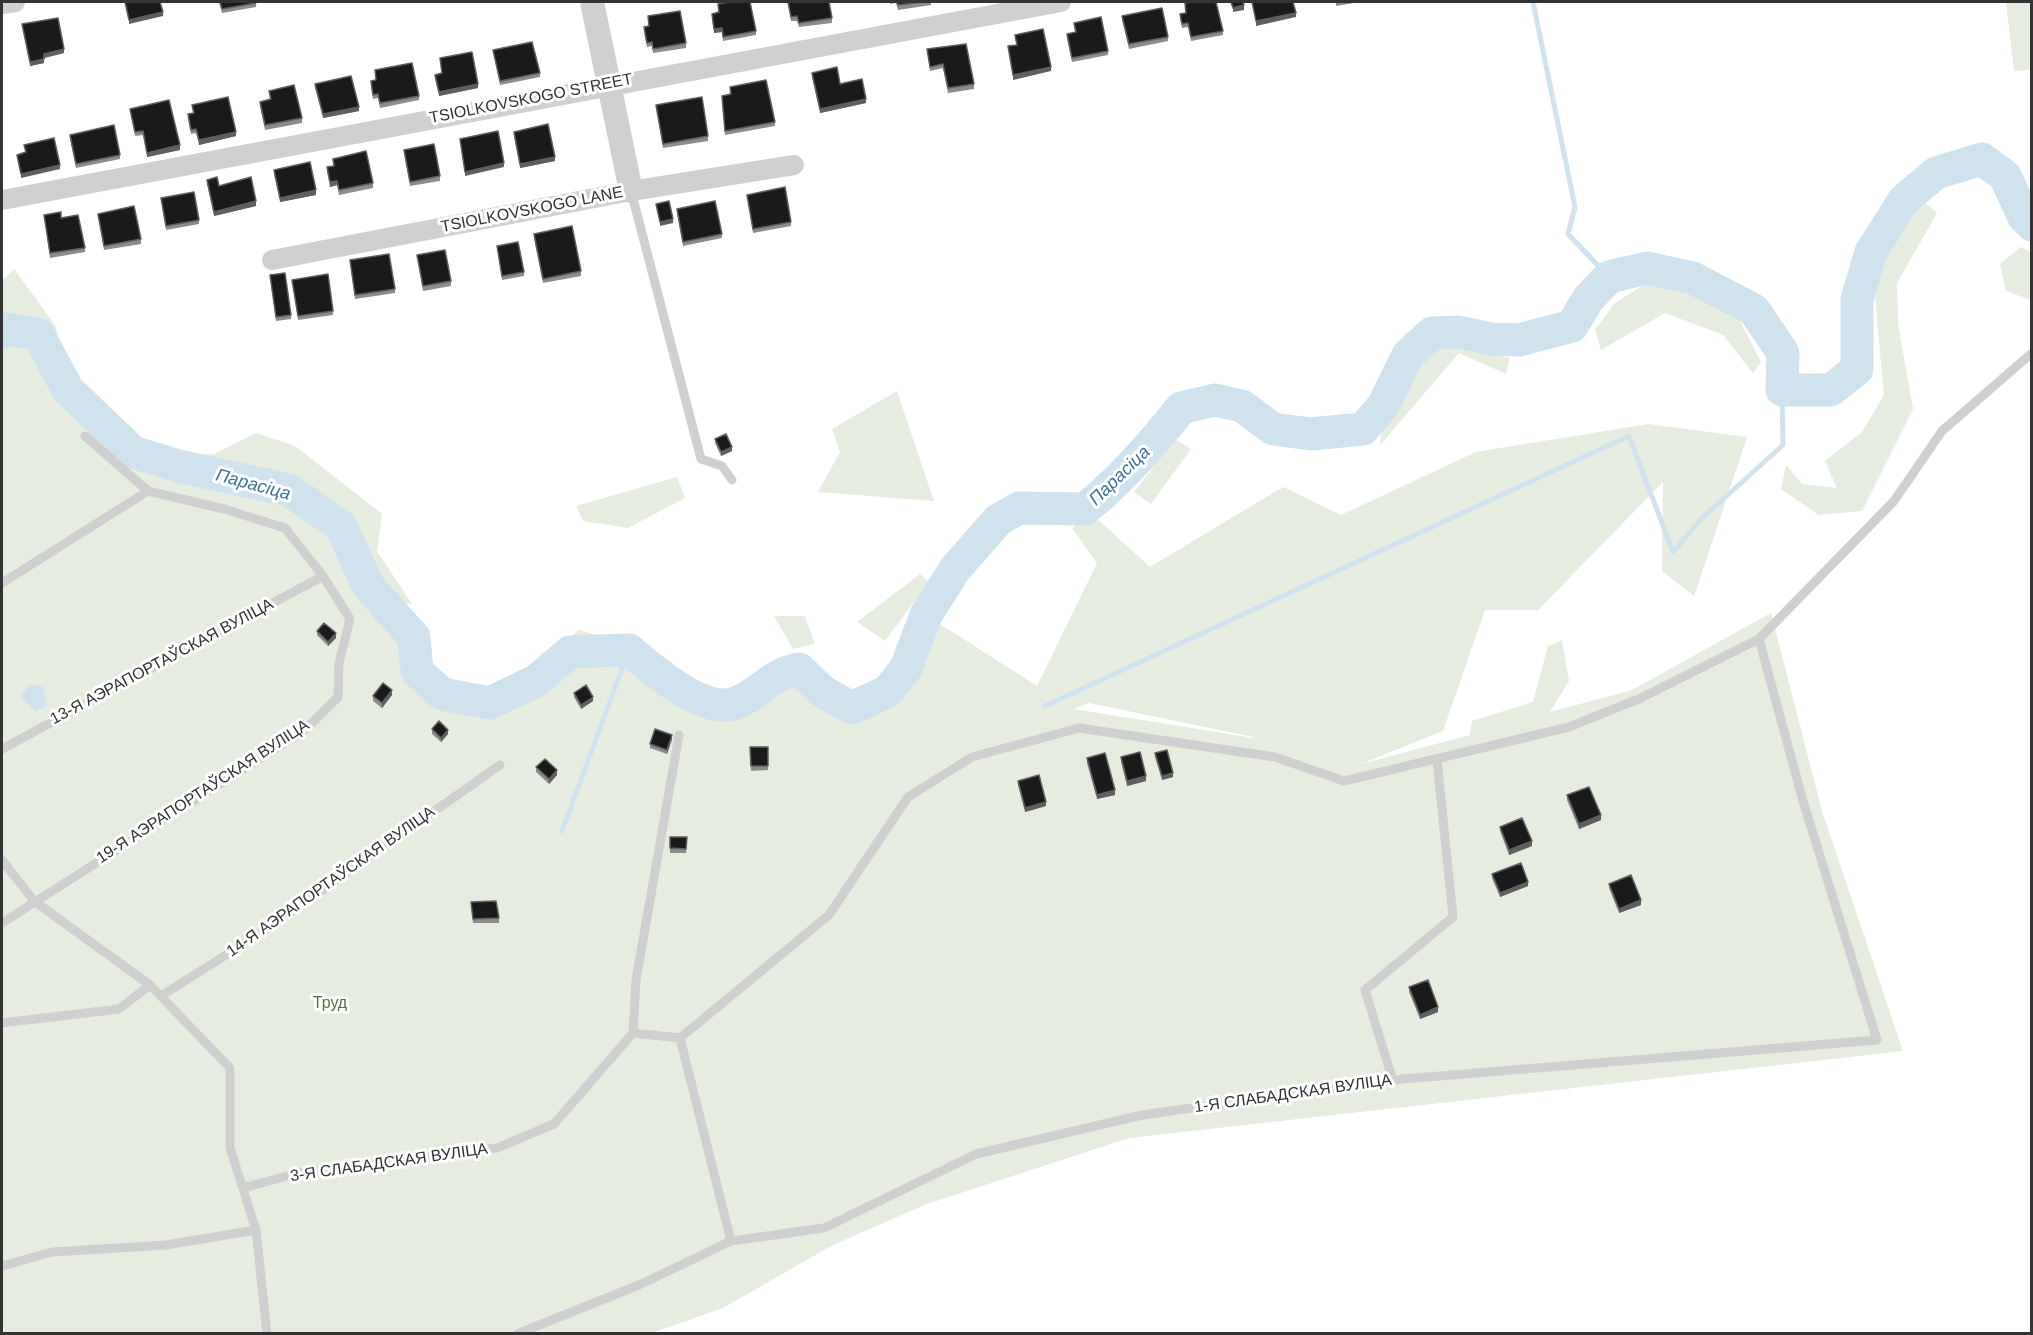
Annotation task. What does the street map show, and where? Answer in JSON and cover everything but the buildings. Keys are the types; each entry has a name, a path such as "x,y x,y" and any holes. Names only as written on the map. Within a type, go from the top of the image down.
{"street":[{"path":"2,4 15,2"},
{"path":"592,2 631,191"},
{"name":"TSIOLKOVSKOGO STREET","path":"2,200 1061,2"},
{"name":"TSIOLKOVSKOGO LANE","path":"272,260 631,191 794,165"}],"lane":[{"path":"631,191 700,459 722,466 732,480"},
{"path":"679,735 636,980 633,1033 680,1038 829,915 908,797 972,757 1079,728 1275,757 1344,781 1569,727 1641,698 1759,639 1894,501 1942,431 2031,352"},
{"path":"2,583 148,491 85,436"},
{"name":"19-Я АЭРАПОРТАЎСКАЯ ВУЛІЦА","path":"2,922 304,730 338,696 339,663 350,619 323,576 285,528 224,509 148,491"},
{"name":"13-Я АЭРАПОРТАЎСКАЯ ВУЛІЦА","path":"2,749 323,576"},
{"name":"1-Я СЛАБАДСКАЯ ВУЛІЦА","path":"517,1334 639,1285 731,1241 824,1228 976,1154 1142,1115 1393,1081 1877,1040 1803,801 1759,639"},
{"path":"1393,1081 1365,990 1454,917 1437,760"},
{"name":"14-Я АЭРАПОРТАЎСКАЯ ВУЛІЦА","path":"161,996 267,929 500,765"},
{"path":"2,860 34,901 150,985 230,1068 230,1148 256,1230 267,1334"},
{"path":"2,1023 119,1009 150,985"},
{"name":"3-Я СЛАБАДСКАЯ ВУЛІЦА","path":"243,1188 298,1173 497,1148 554,1124 633,1033"},
{"path":"680,1038 731,1241"},
{"path":"2,1266 52,1252 166,1245 256,1230"}],"green space":[{"path":"2006,2 2030,2 2031,70 2014,71"},
{"path":"1922,200 1937,213 1897,283 1898,324 1913,409 1862,511 1819,515 1781,489 1786,465 1802,484 1837,488 1825,461 1862,432 1884,395 1875,297 1884,254"},
{"path":"2021,247 2031,252 2031,300 2006,291 2000,264"},
{"name":"Труд","path":"14,269 55,325 67,370 80,401 133,452 149,456 214,454 256,433 295,446 382,514 377,551 412,604 383,602 414,637 417,671 452,696 477,701 500,692 579,630 652,650 683,689 709,704 737,703 782,672 799,669 823,692 852,707 888,691 906,668 926,615 1037,686 1097,563 1072,528 1093,515 1150,567 1283,487 1341,515 1476,452 1648,424 1747,437 1694,596 1662,571 1663,482 1538,610 1485,610 1443,731 1361,764 1470,735 1472,721 1533,702 1548,646 1562,640 1569,681 1550,712 1632,690 1771,613 1822,811 1903,1051 1129,1138 927,1204 833,1245 723,1308 652,1333 2,1333 2,281","holes":["1089,703 1254,738 1074,709"]},
{"path":"1650,281 1714,297 1737,315 1761,362 1753,373 1723,335 1665,313 1601,350 1595,330 1615,303"},
{"path":"1436,341 1510,358 1506,374 1459,353 1380,445 1382,426"},
{"path":"897,391 934,501 818,492 840,452 832,429"},
{"path":"1175,439 1191,449 1151,504 1134,492"},
{"path":"677,477 685,498 628,528 583,521 576,506"},
{"path":"920,574 929,582 885,641 857,622"},
{"path":"774,616 805,616 815,644 793,649"}],"water":[{"path":"29,684 43,687 47,705 36,712 21,697"}],"waterway":[{"path":"1533,2 1575,207 1568,234 1609,277"},
{"name":"Парасіца","path":"2,333 6,329 38,334 68,390 133,452 182,467 289,490 341,526 368,586 414,637 417,671 442,694 490,703 536,681 570,652 629,650 680,689 711,703 725,705 738,702 773,679 799,669 823,692 852,708 888,691 906,668 926,615 955,569 998,520 1019,508 1085,509 1136,461 1181,408 1215,400 1242,406 1273,429 1311,434 1363,429 1383,406 1408,355 1432,333 1459,332 1491,339 1519,340 1572,326 1588,299 1609,277 1647,268 1693,278 1754,310 1783,353 1782,390 1831,390 1857,369 1857,299 1871,252 1904,200 1936,173 1982,159 2005,176 2024,217 2032,225"},
{"path":"1045,706 1629,436 1673,552 1701,519 1783,445 1782,390"},
{"path":"562,831 629,650"}]}
